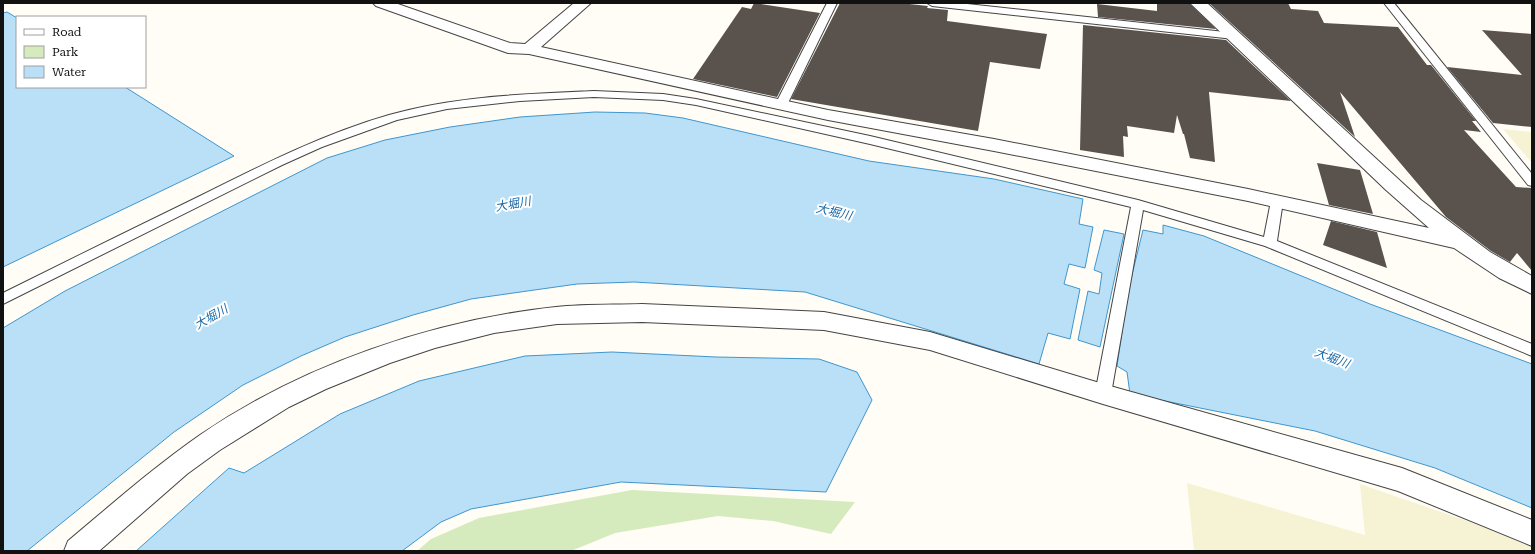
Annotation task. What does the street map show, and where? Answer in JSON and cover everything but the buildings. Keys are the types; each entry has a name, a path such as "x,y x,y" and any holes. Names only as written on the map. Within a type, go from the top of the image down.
{"street":[{"path":"380,3 508,48 529,49 781,105 1277,202 1458,242"},
{"path":"529,49 584,3"},
{"path":"1198,3 1373,166 1458,242 1493,266 1532,286"},
{"path":"78,551 178,466 244,420 280,400 382,356 433,339 494,324 558,315 642,313 824,321 930,341 1103,394 1402,480 1532,533"}],"lane":[{"path":"781,105 832,3"},
{"path":"932,3 1234,36"},
{"path":"1389,3 1532,182"},
{"path":"3,299 318,144 394,117 447,106 520,98 594,94 628,94 696,102 870,140 1138,204 1270,242 1532,350"},
{"path":"1270,242 1277,202"},
{"path":"1103,394 1138,204"}],"shaded area":[{"path":"1503,129 1532,132 1532,163"},
{"path":"1187,483 1365,535 1360,484 1473,523 1532,547 1532,551 1194,551"}],"green space":[{"path":"632,490 855,502 831,534 773,521 718,516 615,533 571,551 417,551 431,539 479,518"}],"water":[{"path":"7,12 16,17 16,88 127,88 234,156 3,267 3,13"},
{"name":"大堀川","path":"595,112 645,113 683,118 869,161 994,179 1083,199 1079,224 1093,227 1085,268 1069,264 1064,284 1080,289 1070,339 1048,333 1039,364 805,292 634,282 577,284 471,299 413,315 345,337 301,356 243,385 174,432 27,551 3,551 3,328 65,291 327,158 385,140 450,127 520,117"},
{"name":"大堀川","path":"1163,225 1204,236 1370,304 1532,364 1532,508 1435,468 1315,431 1130,394 1127,372 1117,366 1128,291 1143,230 1163,234"},
{"path":"1104,230 1124,234 1100,347 1078,340 1088,291 1099,294 1102,273 1094,270"},
{"path":"612,352 716,357 819,359 857,372 872,400 826,492 621,482 471,509 441,522 402,551 136,551 229,468 244,473 340,414 419,381 525,356"}]}
